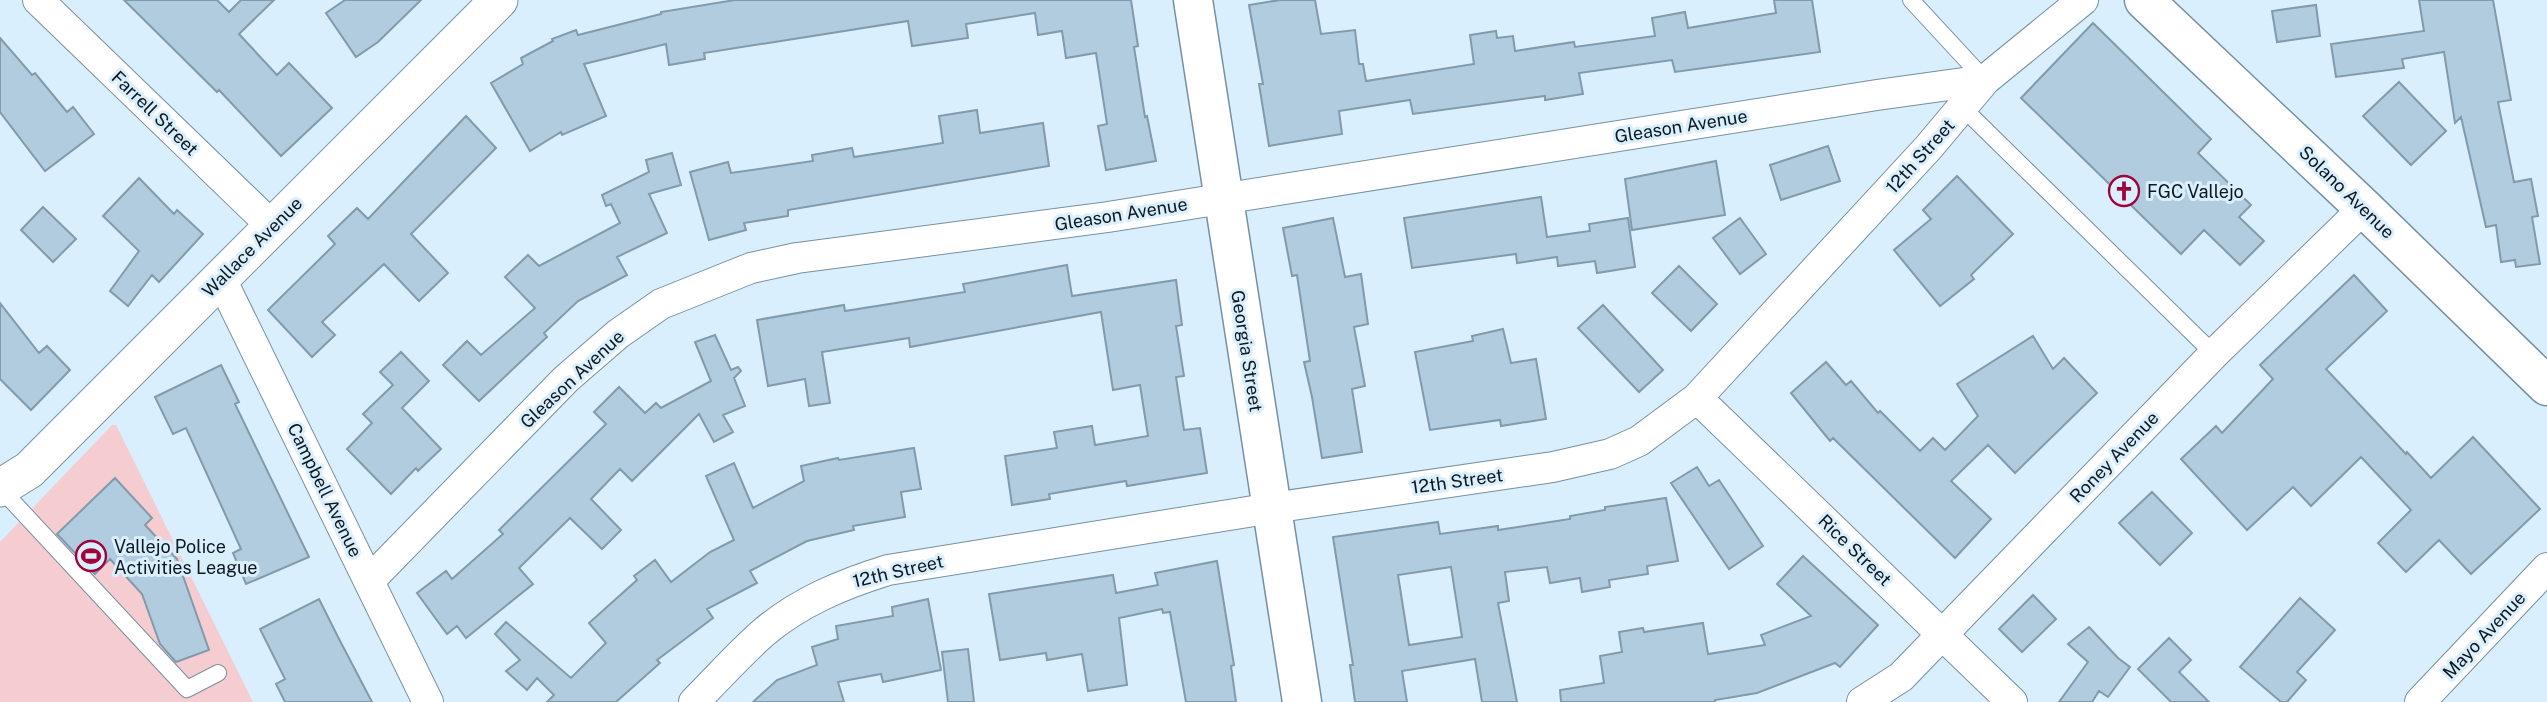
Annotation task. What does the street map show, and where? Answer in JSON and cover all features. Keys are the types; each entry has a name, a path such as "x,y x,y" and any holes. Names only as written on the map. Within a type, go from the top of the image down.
{"main road":[{"name":"Georgia Street","path":"1194,0 1302,702"},
{"name":"Solano Avenue","path":"2144,0 2547,386"}],"street":[{"name":"Farrell Street","path":"38,0 272,226"},
{"name":"Wallace Avenue","path":"0,488 29,470 499,0"},
{"name":"12th Street","path":"694,702 764,632 844,584 888,570 1272,508 1553,467 1610,454 1639,441 1697,398 1963,108 1985,80 2083,0"},
{"name":"Gleason Avenue","path":"369,581 566,379 618,334 660,304 751,268 797,258 1108,217 1985,80"},
{"name":"Roney Avenue","path":"1862,702 1901,677 2214,354 2364,208"},
{"name":"Campbell Avenue","path":"221,279 428,702"},
{"name":"Rice Street","path":"1697,398 2012,702"},
{"name":"Mayo Avenue","path":"2420,702 2547,568"}],"lane":[{"path":"1911,0 1985,80"},
{"path":"1963,108 2214,354"},
{"path":"0,488 187,689 218,673"}],"shaded area":[{"name":"Vallejo Police Activities League","path":"112,425 116,425 253,702 0,702 0,542"}],"building":[{"path":"124,0 217,0 229,12 241,0 274,0 239,34 277,75 289,63 332,108 281,156 219,90 217,92"},
{"path":"345,0 421,0 378,42 356,57 326,13"},
{"path":"735,0 1131,0 1138,46 1134,47 1145,117 1147,116 1156,161 1106,170 1098,126 1107,124 1096,53 1066,58 1062,31 1038,35 1035,13 966,24 968,38 912,46 908,21 704,53 705,59 669,65 666,44 584,64 606,116 562,135 561,132 530,151 491,83 523,64 521,58 553,41 552,39 576,30 578,35 661,12"},
{"path":"1280,0 1315,0 1321,34 1355,30 1359,64 1363,64 1366,81 1474,64 1470,35 1496,31 1497,38 1513,36 1515,51 1574,42 1575,47 1655,36 1652,18 1685,12 1688,28 1776,13 1774,0 1812,0 1820,52 1675,72 1672,60 1579,73 1583,94 1545,100 1545,96 1413,114 1410,100 1339,111 1342,134 1269,146 1259,84 1263,84 1249,5"},
{"path":"2419,0 2493,0 2511,100 2498,102 2514,182 2531,179 2538,216 2532,217 2540,264 2516,267 2515,260 2501,262 2496,225 2486,227 2461,117 2455,123 2444,52 2402,59 2404,68 2336,77 2331,44 2424,31"},
{"path":"2316,5 2320,36 2277,42 2272,11"},
{"path":"2093,23 2211,139 2198,153 2251,205 2239,217 2264,241 2240,265 2204,230 2181,254 2021,98"},
{"path":"0,38 32,75 35,73 67,112 73,107 94,134 45,171 0,112"},
{"path":"2399,82 2446,131 2411,165 2363,116"},
{"path":"977,110 980,133 1043,123 1049,166 788,210 788,216 744,223 746,230 709,240 690,172 728,162 731,173 813,161 812,155 852,148 854,157 943,143 939,116"},
{"path":"466,116 496,148 411,234 448,273 419,301 384,264 322,322 335,335 312,357 268,310 335,244 328,236 357,208 368,219"},
{"path":"1828,146 1840,181 1781,200 1770,165"},
{"path":"672,153 681,185 649,194 667,233 617,257 627,275 578,301 544,333 547,337 479,401 443,365 467,341 481,355 535,308 505,277 528,255 539,266 620,223 611,204 606,206 602,195 649,172 646,160"},
{"path":"1716,161 1725,215 1632,230 1625,179"},
{"path":"1957,176 2013,234 1971,275 1974,279 1940,306 1894,250 1931,219 1923,210"},
{"path":"139,178 174,214 177,210 203,234 159,282 152,275 128,306 110,291 139,251 103,216"},
{"path":"1541,197 1547,237 1590,231 1589,224 1628,218 1635,267 1597,273 1595,261 1558,266 1557,257 1517,263 1516,254 1412,268 1404,218"},
{"path":"43,207 76,239 53,262 21,230"},
{"path":"1333,218 1345,277 1361,274 1368,324 1354,327 1365,386 1352,389 1362,452 1322,458 1304,362 1310,361 1297,275 1292,276 1283,228"},
{"path":"1740,218 1766,254 1740,274 1713,238"},
{"path":"1067,265 1072,296 1176,280 1182,325 1176,326 1184,376 1176,377 1184,430 1200,428 1207,473 1127,486 1126,481 1049,494 1050,499 1012,505 1005,456 1057,448 1054,432 1092,426 1095,445 1148,436 1140,385 1113,390 1101,312 910,347 909,338 822,352 830,403 809,406 805,379 768,386 757,320 844,305 845,311 965,292 963,284"},
{"path":"1679,266 1717,304 1691,331 1652,293"},
{"path":"2354,275 2387,311 2326,369 2431,478 2473,437 2540,509 2471,574 2439,540 2406,572 2378,543 2411,510 2361,457 2311,506 2293,487 2247,530 2181,459 2216,426 2222,433 2273,379 2260,365"},
{"path":"0,303 39,353 47,346 70,370 31,410 0,379"},
{"path":"1603,305 1663,370 1639,392 1578,328"},
{"path":"1503,329 1511,363 1536,359 1546,419 1501,426 1500,420 1430,430 1415,352 1473,341 1472,336"},
{"path":"715,335 731,370 738,367 741,371 734,378 745,406 723,415 733,432 714,442 699,414 632,481 620,469 591,499 621,530 602,549 570,518 519,568 533,584 466,638 457,626 447,634 417,593 446,571 452,579 503,534 499,530 606,424 594,412 619,387 645,413 656,403 661,408 711,381 695,342"},
{"path":"2033,336 2053,369 2064,358 2097,393 2015,473 1988,445 1951,481 1991,519 1955,558 1833,438 1830,441 1791,393 1826,362 1846,385 1851,381 1878,413 1880,411 1920,451 1933,438 1945,450 1978,416 1957,384"},
{"path":"401,352 429,381 402,408 441,449 418,471 416,468 391,494 347,449 372,423 363,414 393,385 380,372"},
{"path":"221,365 239,402 235,404 309,557 246,584 233,553 241,549 186,428 173,434 155,397"},
{"path":"914,448 921,489 901,492 905,517 853,526 854,530 807,541 750,571 757,583 707,609 713,618 657,660 660,663 616,702 547,702 554,695 537,678 527,690 506,671 520,660 495,634 506,622 571,678 606,643 589,623 637,580 634,576 655,560 671,582 710,552 734,540 706,476 734,463 753,508 804,481 801,466"},
{"path":"1697,467 1709,486 1719,480 1763,546 1729,569 1671,483"},
{"path":"115,478 152,518 145,525 177,559 209,650 176,662 160,644 142,594 110,559 95,574 57,534"},
{"path":"2152,492 2192,533 2160,565 2119,523"},
{"path":"1666,498 1678,561 1647,566 1648,574 1609,580 1610,587 1582,592 1580,578 1550,583 1547,567 1505,572 1509,601 1498,603 1517,702 1482,702 1475,659 1402,671 1407,702 1355,702 1350,665 1353,665 1333,537 1438,522 1440,534 1498,526 1498,530 1570,519 1570,516 1605,510 1605,507","holes":["1451,567 1462,637 1409,645 1398,575"]},
{"path":"1803,556 1878,625 1840,667 1835,663 1757,693 1715,702 1561,702 1560,690 1604,683 1600,656 1622,652 1619,632 1643,628 1644,632 1703,623 1708,654 1765,645 1761,635 1811,616 1777,584"},
{"path":"1217,561 1234,665 1231,666 1236,702 1186,702 1170,612 1163,613 1162,609 1119,618 1127,685 1088,691 1082,654 1047,660 1046,653 1000,660 989,594 1113,575 1116,593 1158,585 1155,573"},
{"path":"2033,595 2056,619 2022,652 1999,629"},
{"path":"2300,598 2335,630 2297,672 2306,680 2287,702 2281,702 2240,667"},
{"path":"319,599 372,702 285,702 276,684 285,679 260,629"},
{"path":"928,599 941,670 883,682 881,674 838,682 844,702 753,702 777,680 817,665 812,647 838,639 836,626 893,616 892,607"},
{"path":"2089,627 2130,667 2108,697 2099,691 2092,702 2059,702 2088,662 2068,644"},
{"path":"2169,638 2191,660 2179,672 2209,702 2171,702 2138,669"},
{"path":"968,649 974,702 948,702 942,652"}],"place":[{"name":"FGC Vallejo","path":"2124,191"},
{"name":"Vallejo Police Activities League","path":"91,556"}]}
